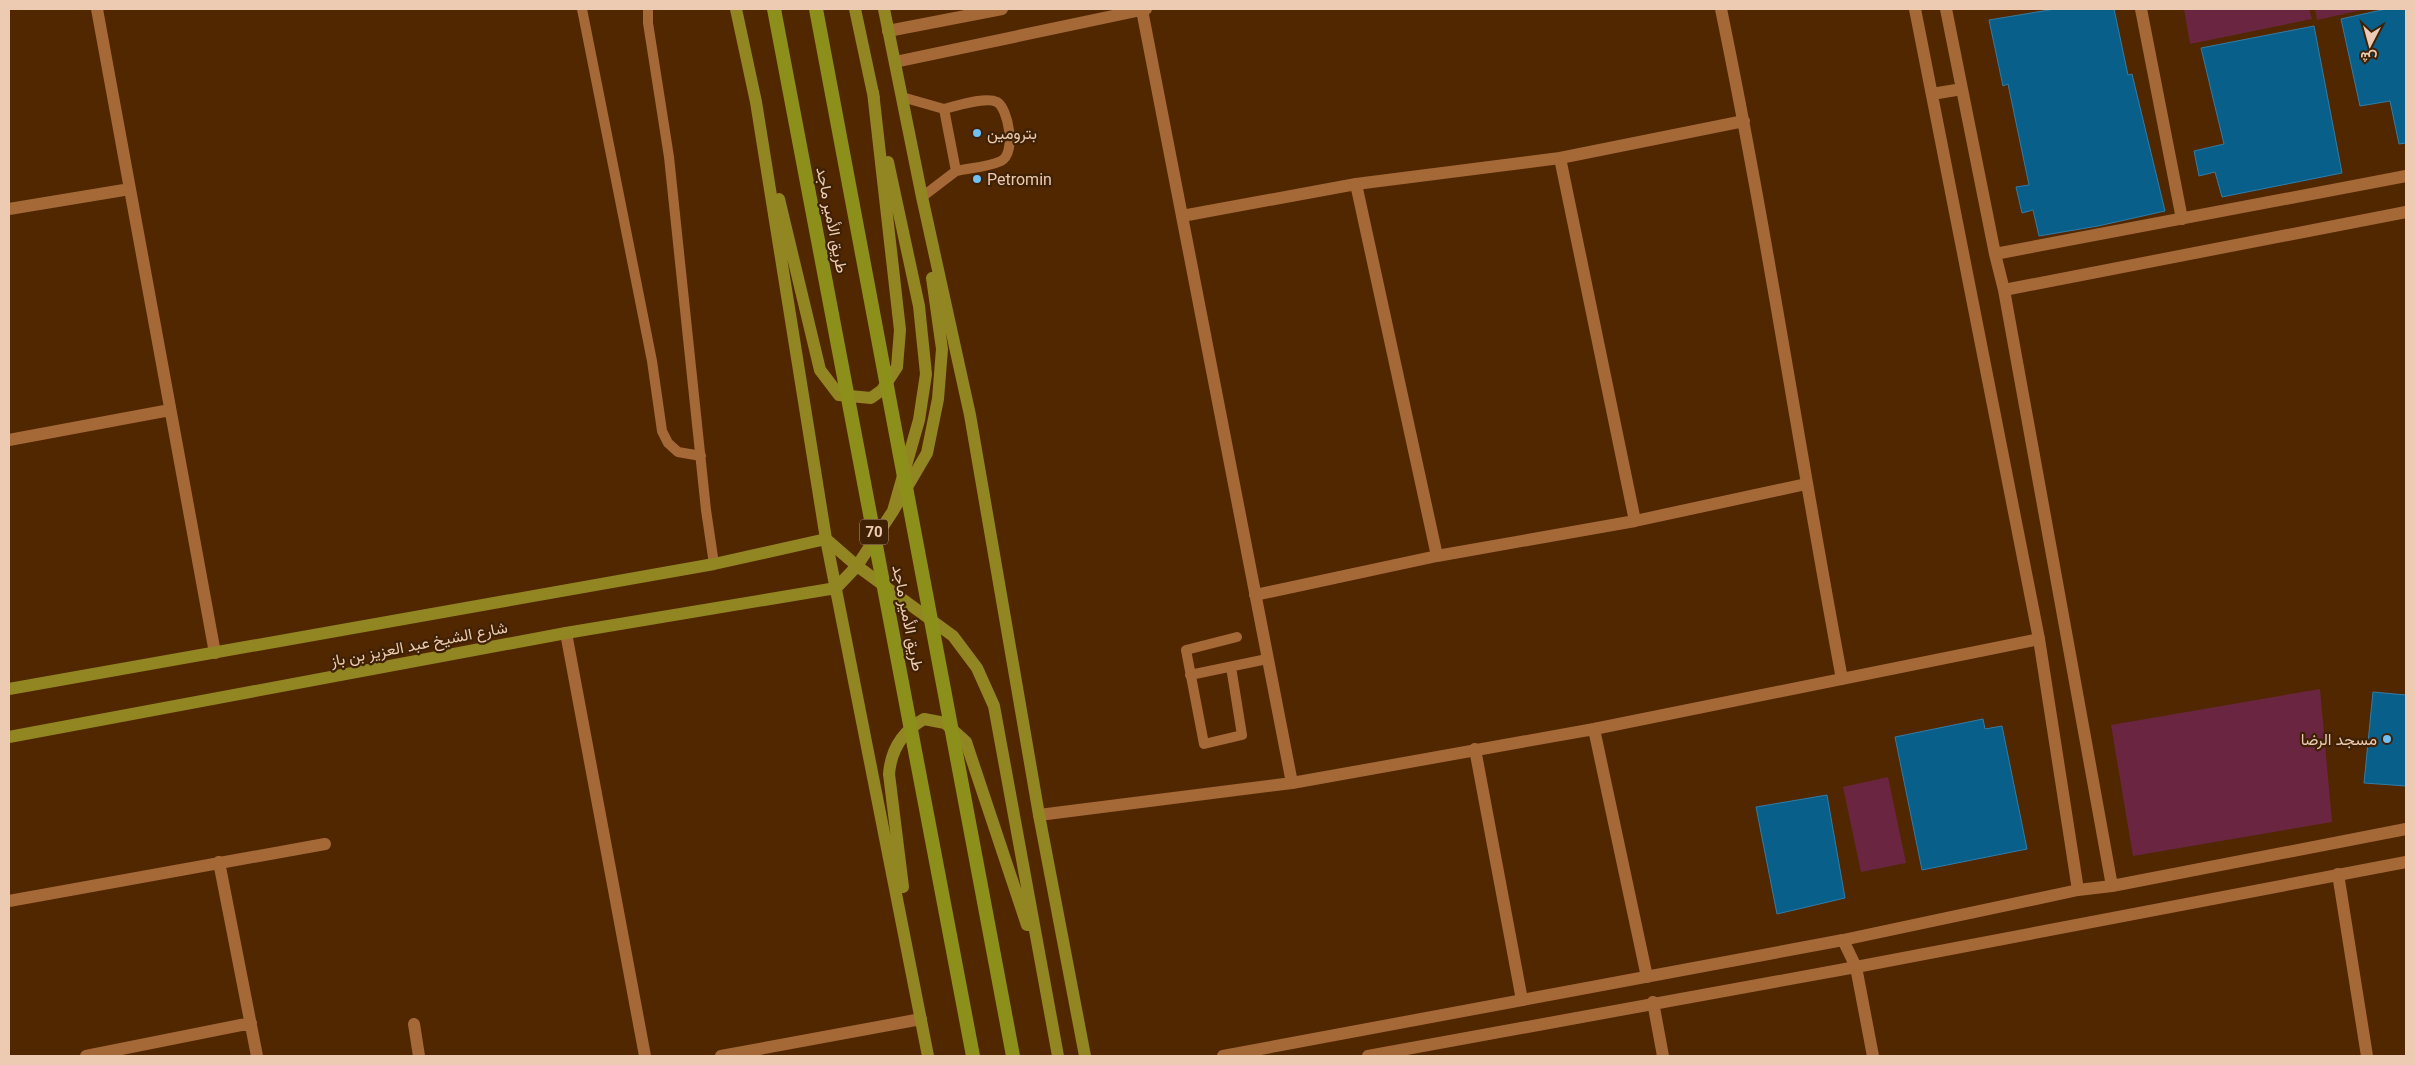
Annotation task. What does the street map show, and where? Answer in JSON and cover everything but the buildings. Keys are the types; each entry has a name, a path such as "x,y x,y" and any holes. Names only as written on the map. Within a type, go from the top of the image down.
{"highway":[{"name":"طريق الأمير ماجد","path":"774,9 973,1056"},
{"name":"طريق الأمير ماجد","path":"816,9 1013,1056"}],"main road":[{"path":"736,9 756,102 820,370 838,395 871,398 882,390 897,367 900,330 873,92"},
{"path":"855,9 919,306 926,374 920,420 893,511"},
{"path":"884,9 922,197 970,415 1040,815 1085,1056"},
{"path":"756,102 826,539 928,1056"},
{"path":"836,588 857,566 893,511 927,453 938,399 942,349 922,197"},
{"path":"826,539 857,566 952,636 977,668 994,706 1058,1056"},
{"name":"شارع الشيخ عبد العزيز بن باز","path":"9,688 714,564 826,539"},
{"name":"شارع الشيخ عبد العزيز بن باز","path":"9,737 566,633 836,588"},
{"path":"916,995 888,774 890,757 902,736 924,719 945,723 966,742 1042,970"}],"street":[{"path":"97,9 215,653"},
{"path":"888,31 1002,9"},
{"path":"895,62 1144,9 1182,216 1292,783"},
{"path":"1721,9 1744,121 1806,484 1842,679"},
{"path":"1915,9 2039,639 2078,890"},
{"path":"1946,9 1995,254 2004,290 2112,886"},
{"path":"2141,9 2182,219"},
{"path":"1932,94 1962,88"},
{"path":"1182,216 1356,184 1560,158 1744,121"},
{"path":"1560,158 1635,521"},
{"path":"1995,254 2406,176"},
{"path":"1356,184 1437,556"},
{"path":"9,209 130,189"},
{"path":"2004,290 2406,212"},
{"path":"9,440 170,410"},
{"path":"1255,595 1437,556 1635,521 1806,484"},
{"path":"566,633 645,1056"},
{"path":"1040,815 1292,783 1475,748 1594,729 2039,639"},
{"path":"1594,729 1647,977"},
{"path":"1475,748 1522,1000"},
{"path":"1224,1056 1843,940 2078,890 2112,886 2406,829"},
{"path":"9,902 325,844"},
{"path":"219,862 257,1056"},
{"path":"1368,1056 1653,1002 1856,967 2406,862"},
{"path":"2338,874 2367,1056"},
{"path":"1843,940 1856,967 1873,1056"},
{"path":"1653,1002 1663,1056"},
{"path":"721,1056 921,1019"},
{"path":"86,1056 251,1023"},
{"path":"414,1024 419,1056"}],"lane":[{"path":"582,9 652,361 662,431 668,443 678,452 700,456"},
{"path":"648,9 648,23 669,157 700,456 714,564"},
{"path":"902,97 944,109 985,100 997,102 1003,109 1011,144 1008,155 1001,161 956,170 922,197"},
{"path":"944,109 956,170"},
{"path":"1231,667 1242,735 1207,745 1202,742 1186,650 1237,638"},
{"path":"1190,675 1268,659"}],"shaded area":[{"path":"2184,9 2309,9 2312,19 2190,44"},
{"path":"2315,9 2366,9 2317,20"},
{"path":"2320,689 2332,822 2133,856 2111,725"},
{"path":"1888,777 1906,863 1861,872 1843,787"}],"place":[{"name":"بترومين","path":"977,133"},
{"name":"Petromin","path":"977,179"},
{"name":"مسجد الرضا","path":"2387,739"}]}
